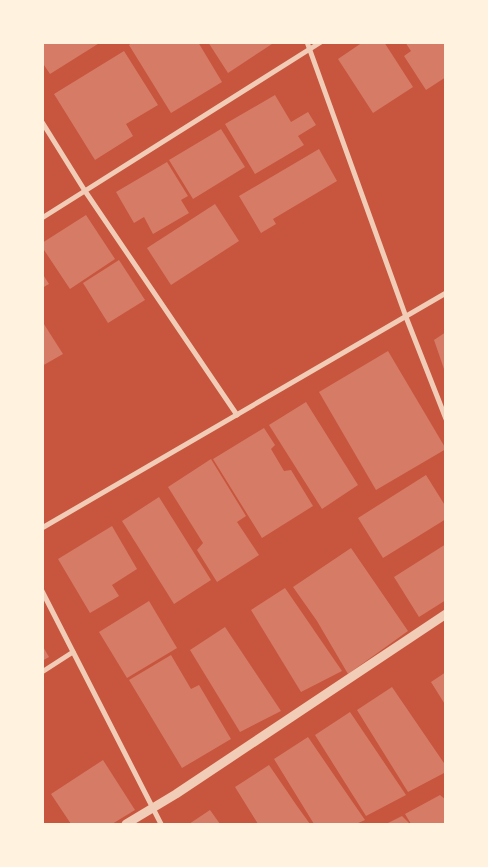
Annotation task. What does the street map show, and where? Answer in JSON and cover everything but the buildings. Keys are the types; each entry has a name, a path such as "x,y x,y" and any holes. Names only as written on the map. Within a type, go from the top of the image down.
{"street":[{"path":"307,42 406,317 446,419"},
{"path":"42,218 321,42"},
{"path":"42,122 85,191 237,415"},
{"path":"42,528 446,293"},
{"path":"42,591 161,824"},
{"path":"126,824 176,794 446,614"},
{"path":"42,672 74,652"}]}
